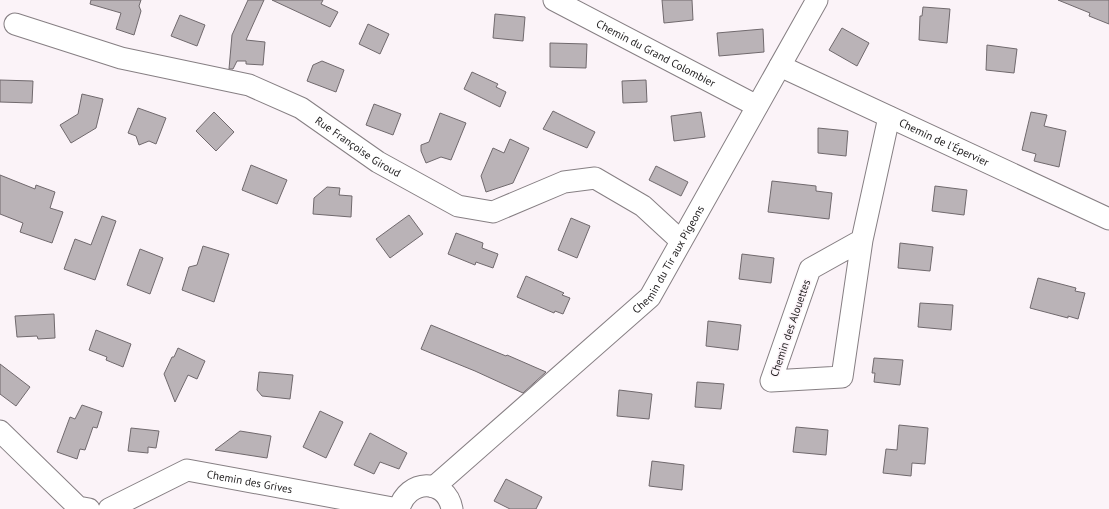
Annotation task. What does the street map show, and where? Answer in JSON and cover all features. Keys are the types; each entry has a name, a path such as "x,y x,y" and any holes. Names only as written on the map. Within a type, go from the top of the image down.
{"street":[{"name":"Chemin du Grand Colombier","path":"554,0 757,106"},
{"name":"Chemin du Tir aux Pigeons","path":"444,497 457,468 650,297 780,66 814,1"},
{"name":"Rue Françoise Giroud","path":"15,24 121,58 249,85 301,108 378,162 458,206 493,212 564,182 595,178 643,206 681,241"},
{"name":"Chemin de l'Épervier","path":"780,66 1109,219"},
{"name":"Chemin des Alouettes","path":"862,240 810,269 771,381 842,377 862,240 890,117"},
{"path":"0,431 78,507 89,509"},
{"name":"Chemin des Grives","path":"109,509 187,470 398,509"},
{"path":"398,509 405,495 411,489 419,486 444,497"}],"building":[{"path":"91,0 141,0 139,6 141,11 134,35 116,29 121,13 90,4"},
{"path":"248,0 264,0 246,40 265,42 263,65 246,64 246,61 237,61 233,69 229,69 232,35"},
{"path":"272,0 323,0 321,4 338,12 330,27"},
{"path":"662,0 692,0 693,20 664,23"},
{"path":"1058,0 1109,0 1109,24 1089,16 1090,13"},
{"path":"923,7 950,9 947,43 919,40 920,16 922,16"},
{"path":"495,14 525,17 523,41 493,38"},
{"path":"180,15 205,25 197,46 171,36"},
{"path":"368,24 389,34 380,54 359,44"},
{"path":"842,28 869,43 857,66 829,50"},
{"path":"763,29 764,52 719,56 717,33"},
{"path":"550,43 587,44 586,68 550,67"},
{"path":"987,45 1017,49 1014,73 986,70"},
{"path":"322,61 344,70 336,92 307,81 313,65"},
{"path":"472,72 498,84 496,87 506,92 500,107 464,89"},
{"path":"0,80 33,81 32,103 0,102"},
{"path":"646,80 647,102 623,103 622,81"},
{"path":"82,94 103,99 96,128 71,143 60,125 78,114"},
{"path":"374,104 401,114 393,135 366,125"},
{"path":"138,108 166,118 156,144 149,141 139,145 136,136 128,133"},
{"path":"553,111 595,132 587,148 543,129"},
{"path":"214,112 234,132 216,151 196,131"},
{"path":"701,112 705,137 674,141 671,116"},
{"path":"1031,112 1047,115 1044,126 1066,131 1059,167 1034,161 1036,154 1022,150"},
{"path":"440,113 466,123 451,160 441,157 426,163 421,151 421,145 429,142"},
{"path":"818,128 848,131 846,156 818,153"},
{"path":"510,139 529,148 513,183 486,192 481,176 493,148 504,153"},
{"path":"251,165 287,180 277,204 242,190"},
{"path":"656,166 688,182 681,196 649,180"},
{"path":"0,175 35,189 36,185 55,192 50,208 63,212 52,243 20,232 23,223 0,214"},
{"path":"772,181 816,186 816,191 832,193 829,219 768,212"},
{"path":"935,186 967,190 964,215 932,211"},
{"path":"327,187 340,188 339,195 352,196 351,217 313,214 314,198"},
{"path":"409,215 423,234 390,258 376,239"},
{"path":"102,216 116,221 95,280 64,269 75,239 91,245"},
{"path":"571,218 590,226 577,258 558,250"},
{"path":"456,233 483,243 482,248 498,254 493,268 476,262 475,265 448,254"},
{"path":"900,243 933,247 930,271 898,268"},
{"path":"203,246 229,254 214,302 182,290 189,267 197,265"},
{"path":"140,249 163,258 150,294 127,285"},
{"path":"742,254 774,258 771,283 739,279"},
{"path":"526,276 564,293 562,295 570,298 563,314 555,311 554,313 517,297"},
{"path":"1038,278 1076,288 1075,291 1085,293 1078,319 1068,316 1068,318 1030,308"},
{"path":"920,303 953,305 951,330 918,327"},
{"path":"54,314 55,338 38,339 37,336 17,337 15,316"},
{"path":"708,321 741,325 738,350 706,346"},
{"path":"431,325 546,372 523,393 421,349"},
{"path":"96,330 131,344 123,367 106,360 107,357 89,350"},
{"path":"178,348 205,361 197,379 188,375 175,402 164,374"},
{"path":"874,358 903,360 900,385 874,382 875,373 872,373"},
{"path":"0,364 30,387 16,406 0,394"},
{"path":"259,372 293,375 290,399 262,396 257,390"},
{"path":"697,382 724,384 721,409 695,407"},
{"path":"619,390 652,394 649,419 617,416"},
{"path":"82,405 102,412 97,428 93,427 85,450 80,449 77,459 57,452 70,417 75,419"},
{"path":"320,411 343,422 326,458 303,447"},
{"path":"899,425 928,428 925,464 912,463 911,476 883,473 886,449 897,450"},
{"path":"796,427 828,430 826,455 793,452"},
{"path":"131,428 159,431 156,448 148,447 148,453 128,451"},
{"path":"240,431 271,436 267,458 215,450"},
{"path":"370,433 407,453 399,469 380,462 374,474 354,465"},
{"path":"652,461 684,465 682,490 649,486"},
{"path":"506,479 542,497 536,509 510,509 494,501"}]}
